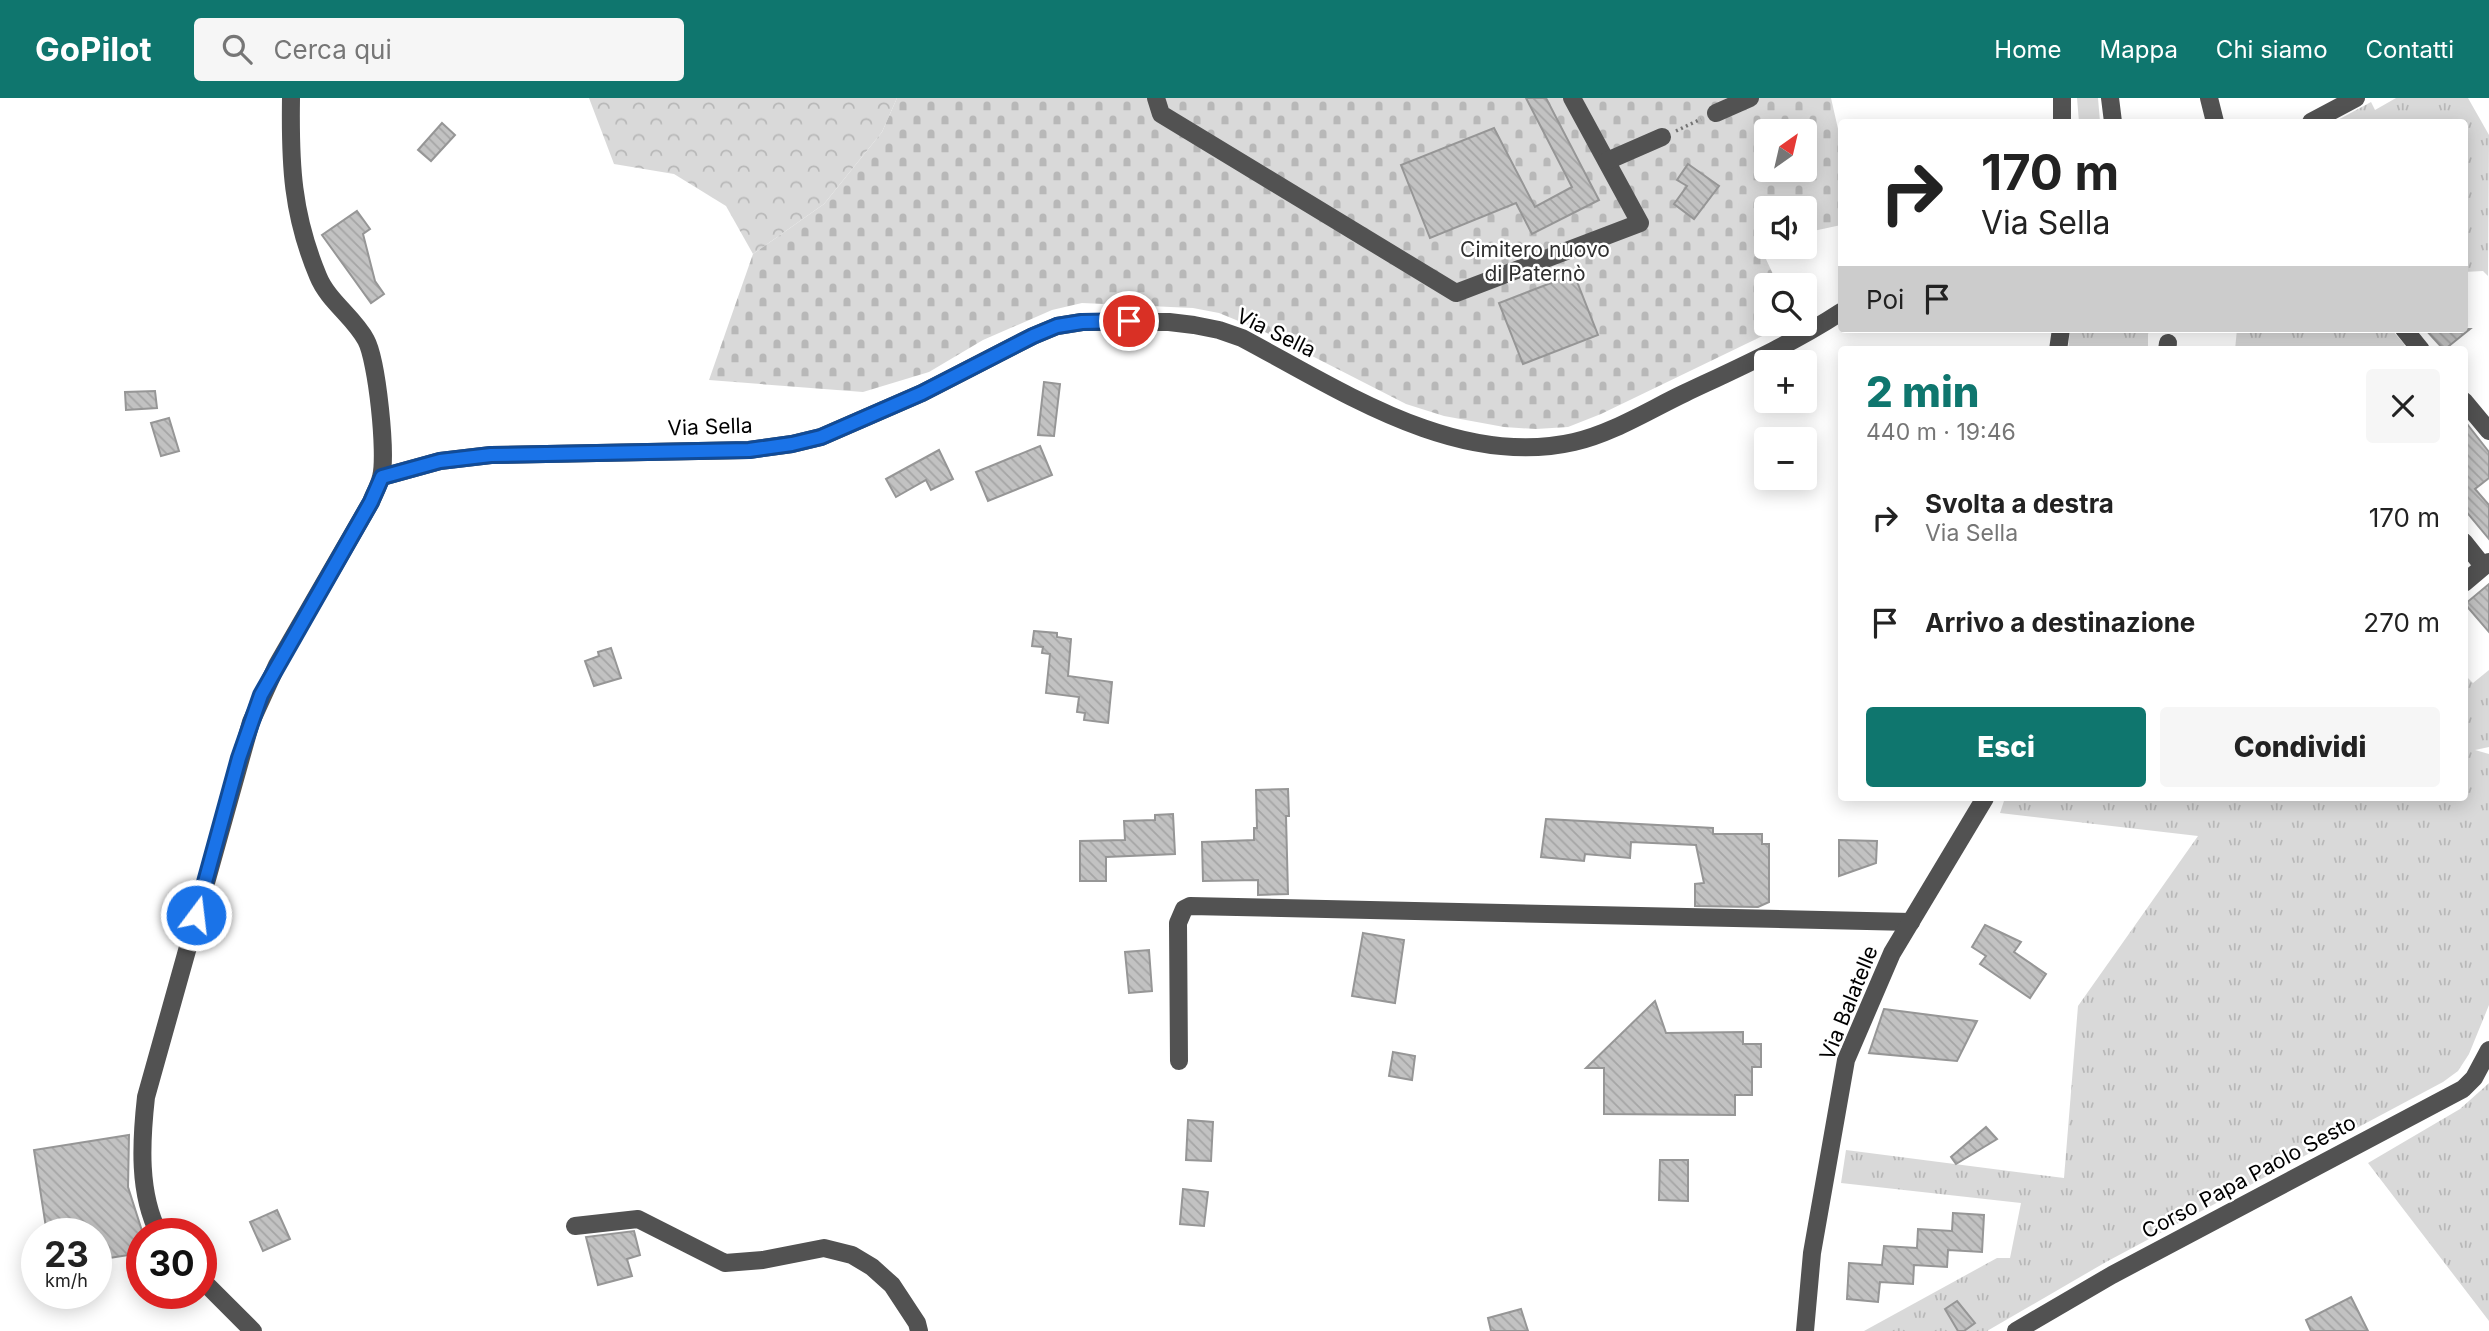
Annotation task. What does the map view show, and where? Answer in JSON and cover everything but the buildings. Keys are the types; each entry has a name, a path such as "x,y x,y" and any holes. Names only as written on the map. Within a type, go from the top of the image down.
{"street":[{"path":"152,1218 144,1188 143,1123 146,1097 239,758 251,722 272,675 371,502 382,477 384,440 372,353 366,339 319,279 294,201 290,145 291,98"},
{"path":"1156,98 1161,114 1456,293 1640,223 1572,98"},
{"path":"1716,113 1750,98"},
{"path":"2109,98 2112,119"},
{"path":"2209,98 2214,119"},
{"path":"2317,119 2356,98"},
{"path":"1607,161 1662,137"},
{"name":"Via Sella","path":"382,477 440,461 491,455 749,450 792,444 821,437 922,393 1057,326 1108,321 1169,322 1219,330 1242,338 1370,407 1412,425 1444,435 1505,447 1553,446 1599,434 1767,354 1838,314"},
{"path":"2468,406 2489,431"},
{"path":"2468,546 2486,564 2468,580"},
{"name":"Via Balatelle","path":"1805,1331 1812,1253 1846,1060 1892,953 1983,801"},
{"path":"1179,1060 1178,923 1184,909 1190,906 1911,922"},
{"name":"Corso Papa Paolo Sesto","path":"2016,1331 2112,1275 2463,1089 2474,1078 2489,1050"},
{"path":"575,1226 638,1219 725,1263 763,1260 824,1248 852,1255 872,1267 892,1285 917,1323 919,1331"},
{"path":"217,1295 253,1331"}],"path":[{"path":"1662,137 1716,113"}],"green space":[{"path":"589,98 897,98 882,132 824,204 753,254 726,206 674,174 614,164"},
{"name":"Cimitero nuovo di Paternò","path":"897,98 1831,98 1838,129 1838,226 1817,230 1817,196 1754,196 1754,259 1766,259 1772,273 1754,273 1754,336 1762,336 1601,414 1568,427 1504,427 1444,416 1406,404 1263,331 1219,313 1193,308 1082,303 1052,310 983,340 929,372 863,392 709,380 753,254 824,204 882,132"},
{"path":"2077,98 2098,98 2100,119 2079,119"},
{"path":"2396,98 2468,98 2489,135 2488,276 2483,271 2468,272 2468,119 2340,119 2371,102 2375,110"},
{"path":"2070,333 2148,333 2148,346 2068,346"},
{"path":"2237,333 2394,333 2405,345 2404,346 2235,346"},
{"path":"2489,670 2489,747 2475,750 2489,754 2489,1005 2469,1054 2458,1071 2443,1082 2106,1262 1987,1331 1864,1331 1997,1258 2010,1258 2021,1203 1841,1183 1846,1150 2064,1178 2078,1006 2198,836 2000,813 2004,801 2468,801 2468,678 2473,683"},
{"path":"2489,1083 2489,1321 2368,1163 2460,1109"}],"route":[{"path":"196,915 239,758 261,695 371,502 382,477 440,461 491,455 749,450 792,444 821,437 922,393 1057,326 1082,322 1129,321"}]}
